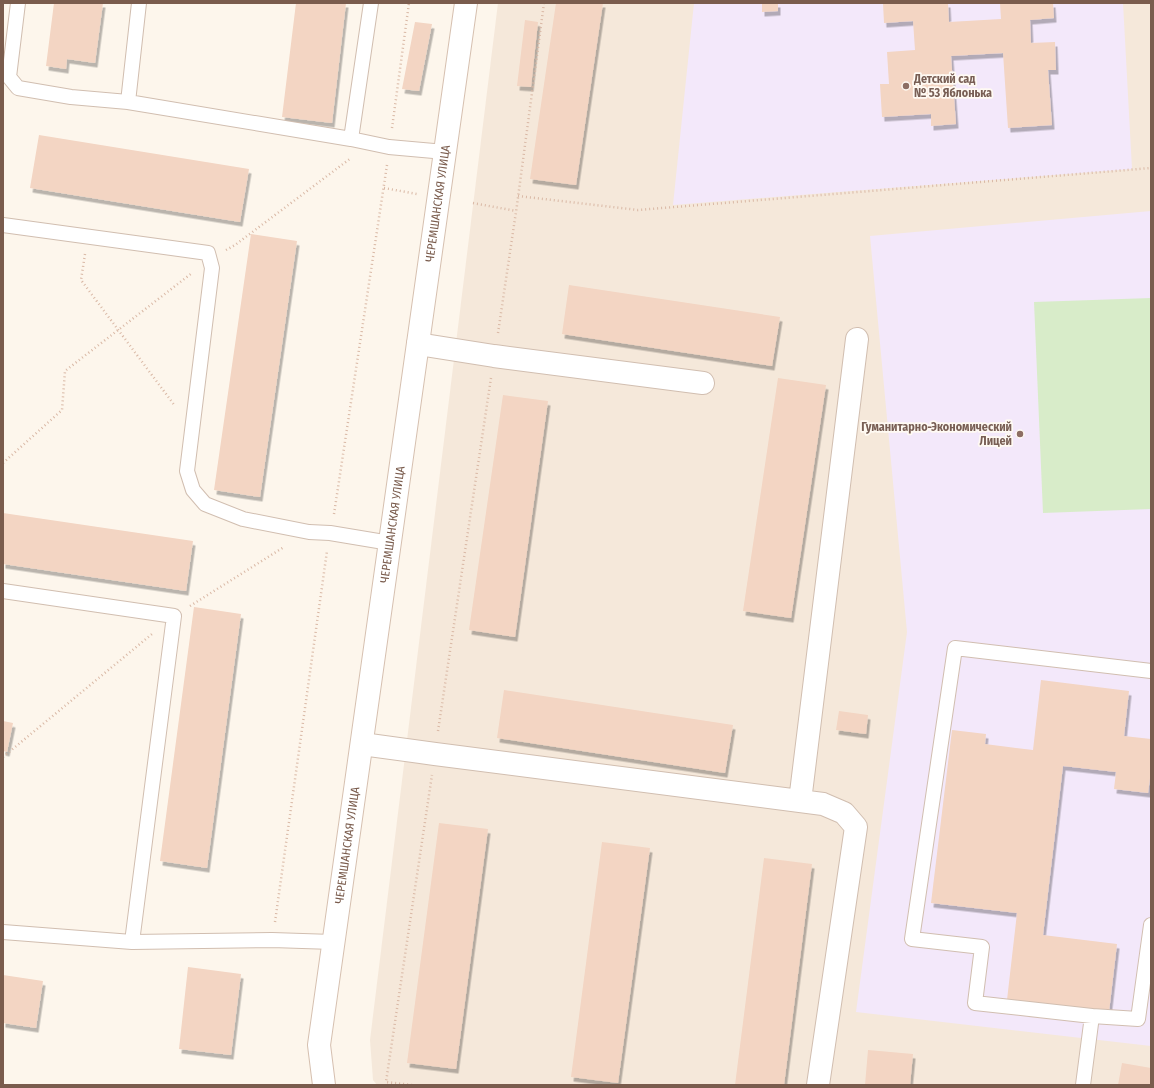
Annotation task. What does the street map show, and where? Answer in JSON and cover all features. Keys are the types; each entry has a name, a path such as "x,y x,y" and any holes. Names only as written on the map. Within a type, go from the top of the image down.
{"street":[{"name":"ЧЕРЕМШАНСКАЯ УЛИЦА","path":"324,1085 319,1045 466,3"},
{"path":"800,801 857,339"},
{"path":"418,344 494,356 703,383"},
{"path":"362,744 824,804 844,813 856,827 818,1085"}],"lane":[{"path":"18,3 8,77 18,88 71,97 128,102 351,139 389,148 445,152"},
{"path":"128,102 139,3"},
{"path":"351,139 371,3"},
{"path":"3,225 208,253 212,268 187,471 193,490 205,504 243,519 309,532 330,533 390,543"},
{"path":"3,591 174,616 132,942"},
{"path":"1151,671 955,648 912,939 982,947 975,1003 1138,1020 1151,925"},
{"path":"3,932 132,942 272,940 333,942"},
{"path":"1083,1085 1092,1016"}],"path":[{"path":"272,940 330,533 335,511 384,188 409,3"},
{"path":"412,1085 386,1082 516,211 544,3"},
{"path":"3,463 62,410 64,371 210,260 235,245 371,143"},
{"path":"518,196 638,210 1151,168"},
{"path":"384,188 418,194"},
{"path":"473,203 516,211"},
{"path":"88,236 81,280 192,428"}],"shaded area":[{"path":"498,3 1151,3 1151,1085 377,1085 373,1080 370,1040"},
{"name":"Детский сад № 53 Яблонька","path":"694,3 1123,3 1132,169 673,205"},
{"name":"Гуманитарно-Экономический Лицей","path":"1151,211 1151,1046 856,1012 907,632 870,236"}],"green space":[{"path":"1151,298 1151,509 1043,513 1034,302"}],"building":[{"path":"54,3 103,3 95,63 67,59 66,69 46,66"},
{"path":"296,3 346,3 332,123 282,117"},
{"path":"556,3 603,3 576,185 530,179"},
{"path":"762,3 778,3 778,11 762,12"},
{"path":"883,3 948,3 949,22 1001,19 1000,3 1053,3 1054,18 1030,20 1031,43 1055,42 1056,70 1048,70 1052,125 1008,128 1003,53 951,56 956,124 931,126 931,114 882,117 880,84 889,84 887,52 915,50 913,21 884,23"},
{"path":"525,20 538,22 531,87 517,86"},
{"path":"415,22 432,24 419,91 402,89"},
{"path":"39,135 249,169 240,222 30,188"},
{"path":"251,234 297,241 260,497 214,490"},
{"path":"569,285 780,317 772,366 562,334"},
{"path":"778,378 826,385 791,618 743,611"},
{"path":"503,395 548,401 515,637 469,630"},
{"path":"3,513 193,541 186,591 3,564"},
{"path":"194,607 241,614 207,868 160,861"},
{"path":"1041,680 1129,691 1124,736 1151,739 1151,771 1148,793 1114,789 1116,772 1063,766 1043,935 1117,944 1109,1012 1007,1000 1017,913 931,903 952,730 986,734 985,744 1033,750"},
{"path":"504,690 733,725 725,773 497,738"},
{"path":"839,711 868,715 866,734 836,730"},
{"path":"3,721 13,723 7,752 3,751"},
{"path":"439,823 488,829 456,1069 407,1063"},
{"path":"602,842 650,848 618,1083 571,1077"},
{"path":"764,858 812,864 784,1085 735,1085"},
{"path":"188,967 241,974 231,1055 179,1049"},
{"path":"3,975 43,981 36,1028 3,1023"},
{"path":"868,1050 913,1054 910,1085 865,1085"},
{"path":"1122,1063 1151,1068 1151,1085 1118,1085"}],"place":[{"name":"Детский сад № 53 Яблонька","path":"906,86"},
{"name":"Гуманитарно-Экономический Лицей","path":"1020,434"}]}
